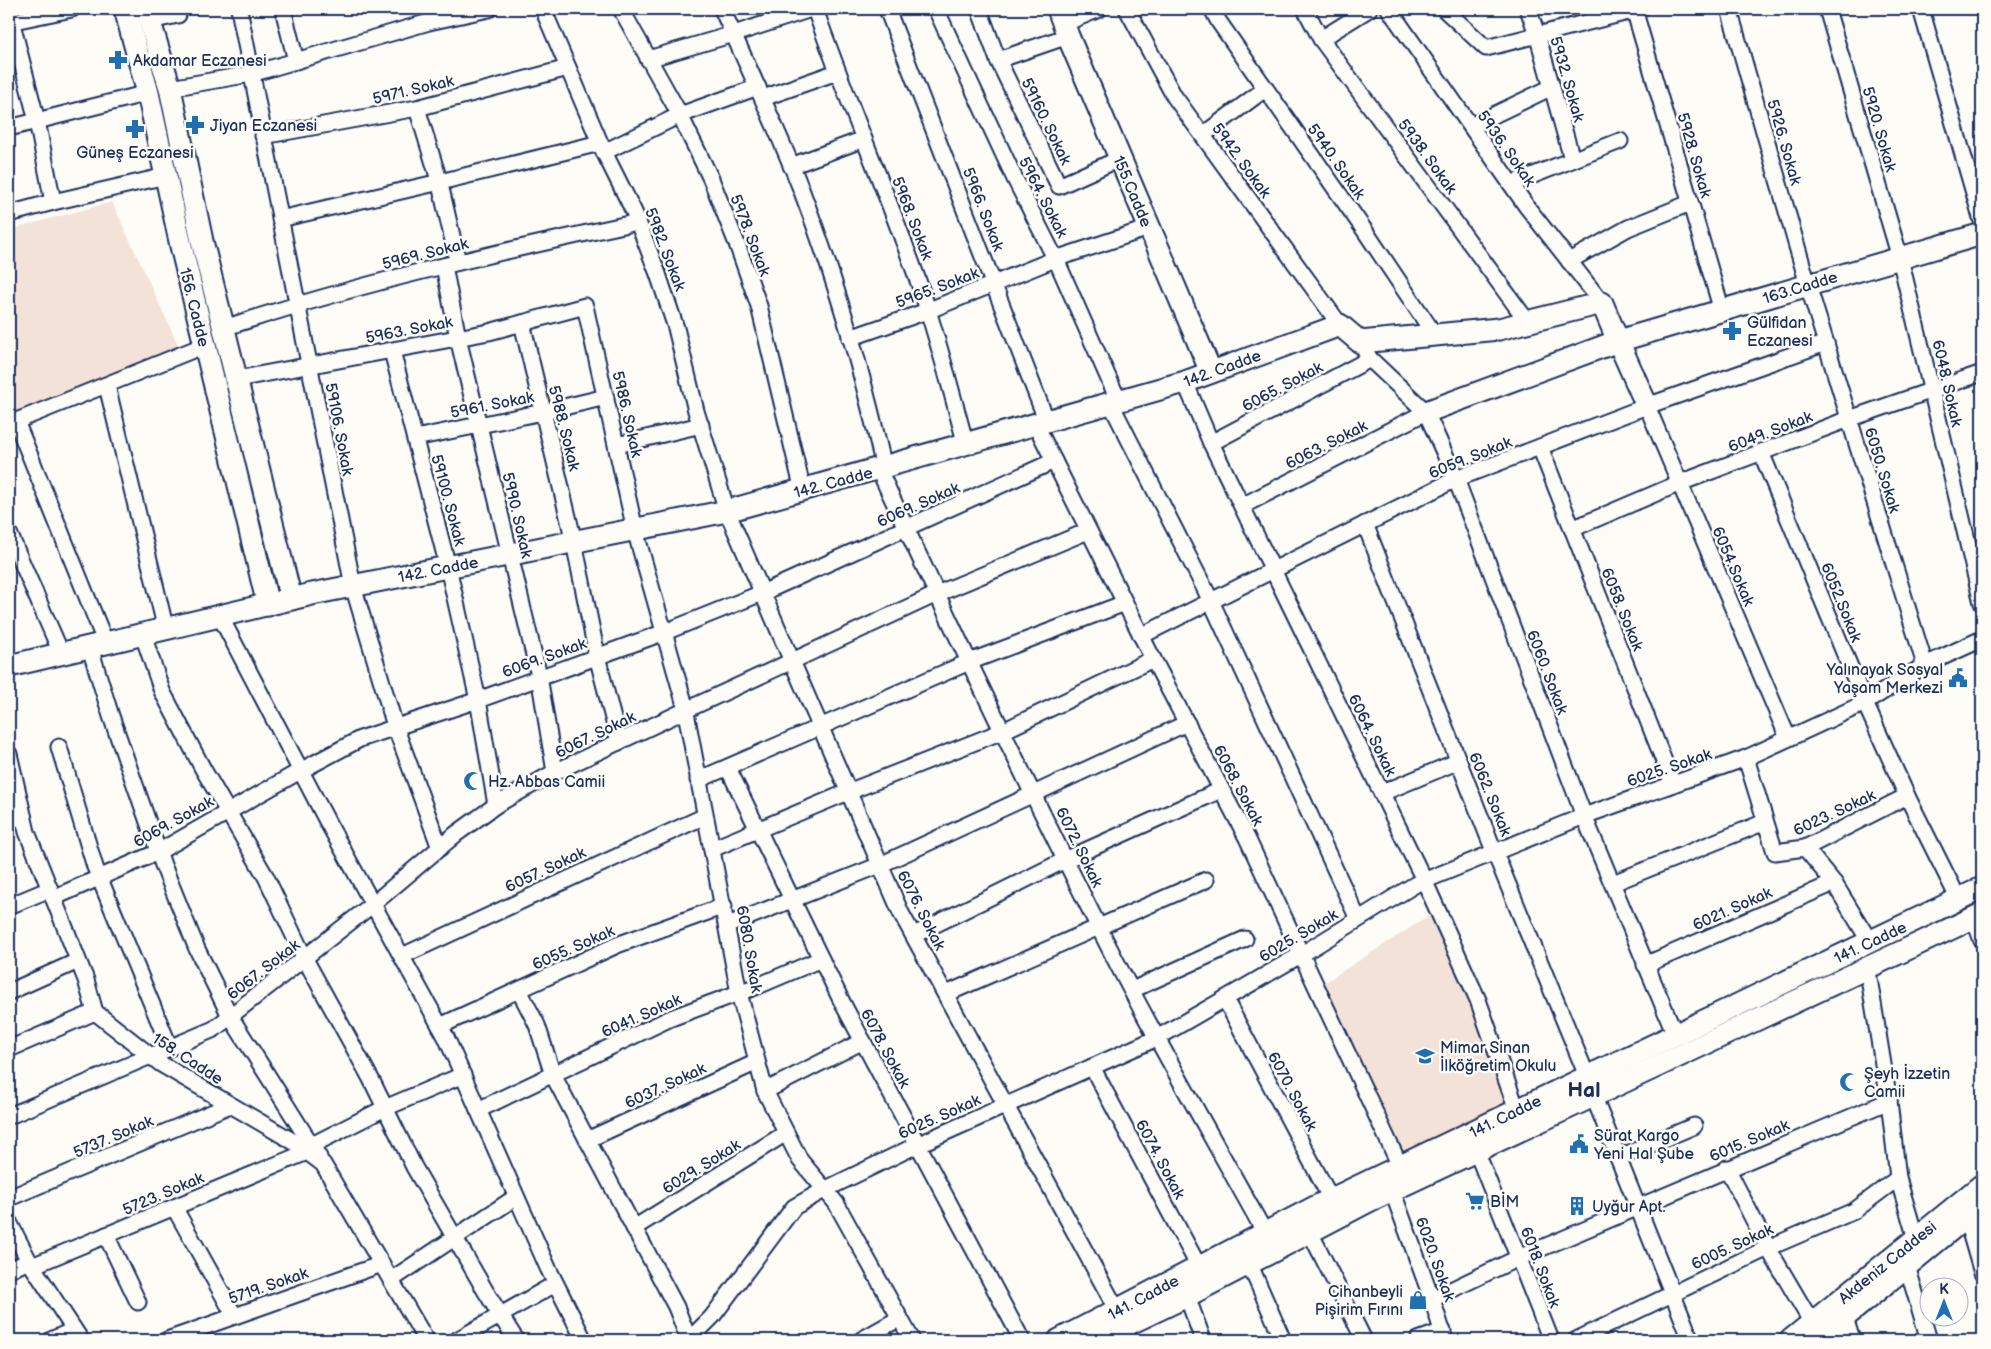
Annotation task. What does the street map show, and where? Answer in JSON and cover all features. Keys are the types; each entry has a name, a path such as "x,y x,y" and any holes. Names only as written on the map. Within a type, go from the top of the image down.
{"street":[{"path":"53,202 37,120 10,18 72,9"},
{"name":"156. Cadde","path":"125,9 148,93 205,345 268,605"},
{"name":"59106. Sokak","path":"239,9 353,586 395,726 440,848"},
{"path":"284,9 296,61"},
{"path":"170,88 251,74 429,22 489,9"},
{"name":"5982. Sokak","path":"543,9 602,148 638,222 658,274 676,328 700,425 726,511"},
{"name":"5978. Sokak","path":"622,9 680,115 711,179 738,244 759,306 802,490"},
{"name":"6072. Sokak","path":"722,9 791,166 834,284 871,409 881,469 906,529 1066,859 1132,990 1270,1241"},
{"path":"648,59 813,9"},
{"name":"5968. Sokak","path":"813,9 886,195 928,310 966,445"},
{"name":"5966. Sokak","path":"887,9 994,284 1041,424"},
{"name":"5964. Sokak","path":"936,9 1014,177 1055,259 1115,403 1211,601 1358,919"},
{"name":"59160. Sokak","path":"979,9 998,60 1059,186 1120,159"},
{"path":"998,60 1063,23 1098,9"},
{"name":"5942. Sokak","path":"1127,9 1174,96 1340,325"},
{"name":"5940. Sokak","path":"1212,9 1219,22 1365,231 1434,334"},
{"name":"5938. Sokak","path":"1305,9 1321,39 1527,321"},
{"path":"1321,39 1369,9"},
{"name":"5936. Sokak","path":"1390,9 1511,184 1602,303"},
{"path":"1444,9 1486,48 1636,9"},
{"name":"5932. Sokak","path":"1528,9 1537,34 1572,159"},
{"name":"5928. Sokak","path":"1636,9 1722,311"},
{"name":"5926. Sokak","path":"1728,9 1808,285"},
{"name":"5920. Sokak","path":"1827,9 1900,258"},
{"path":"1921,9 1982,221"},
{"path":"148,15 178,15"},
{"name":"156. Cadde","path":"148,15 170,88 202,241 291,599"},
{"name":"155.Cadde","path":"1063,23 1211,372"},
{"name":"5971. Sokak","path":"263,136 417,108 568,68"},
{"path":"280,218 602,148 680,115 837,72"},
{"path":"1471,126 1552,87"},
{"path":"1203,135 1266,89"},
{"path":"9,128 148,93"},
{"name":"5990. Sokak","path":"417,108 440,182 451,264 458,338 538,676 555,772"},
{"path":"791,166 864,139"},
{"path":"1511,184 1620,141"},
{"path":"9,214 166,176"},
{"path":"1569,261 1628,228 1690,203"},
{"name":"5969. Sokak","path":"224,328 297,304 451,264 506,250 638,222"},
{"name":"5965. Sokak","path":"850,338 928,310 1055,259 1149,228"},
{"name":"163.Cadde","path":"1426,412 1618,341 1982,234"},
{"name":"6048. Sokak","path":"1900,258 1982,603"},
{"name":"6050. Sokak","path":"1808,285 1925,665"},
{"path":"1340,325 1365,350 1434,334 1499,329 1602,303 1647,406"},
{"name":"5963. Sokak","path":"236,379 458,338 586,306"},
{"name":"5986. Sokak","path":"586,306 635,530"},
{"name":"5988. Sokak","path":"522,323 574,542 597,656 619,742"},
{"name":"142. Cadde","path":"9,666 62,655 291,599 726,511 1115,403 1184,382 1340,325"},
{"name":"6059. Sokak","path":"1141,636 1456,479 1647,406 1826,343"},
{"path":"205,345 107,386 12,422 98,646 111,716 158,852 197,949 230,1016 309,1148"},
{"name":"6060. Sokak","path":"1365,350 1426,412 1456,479 1584,816 1679,1043"},
{"name":"6065. Sokak","path":"1211,443 1365,350"},
{"name":"59100. Sokak","path":"392,351 448,567 478,700 496,805"},
{"name":"6049. Sokak","path":"1572,529 1680,483 1761,452 1982,373"},
{"name":"6064. Sokak","path":"1184,382 1211,443 1424,880 1478,1000 1517,1110"},
{"path":"107,386 166,630"},
{"name":"5961. Sokak","path":"415,438 606,397"},
{"name":"6054.Sokak","path":"1647,406 1788,738"},
{"name":"6063. Sokak","path":"1242,506 1426,412"},
{"name":"6068. Sokak","path":"1041,424 1054,461 1141,636 1222,790 1302,954 1400,1166"},
{"path":"616,445 700,425"},
{"name":"6058. Sokak","path":"1540,447 1673,784"},
{"name":"6052.Sokak","path":"1761,452 1864,703 1907,796 1959,900"},
{"name":"6069. Sokak","path":"9,906 100,878 158,852 228,811 360,739 478,700 538,676 665,632 762,593 1054,461"},
{"name":"6076. Sokak","path":"726,511 901,912 1007,1105 1123,1325"},
{"name":"6062. Sokak","path":"1365,524 1690,1340"},
{"name":"6080. Sokak","path":"635,530 686,710 705,816 728,925 739,993 765,1091 800,1160 836,1202 912,1340"},
{"name":"6067. Sokak","path":"9,1116 214,1029 305,959 440,848 496,805 555,772 937,594 1088,531"},
{"path":"9,533 62,655"},
{"path":"698,780 970,662 1125,603"},
{"path":"220,616 300,771 440,1026 516,1197 584,1340"},
{"path":"143,635 162,690 266,877 305,959 371,1079 414,1167 516,1340"},
{"name":"6025. Sokak","path":"689,1340 712,1317 794,1207 824,1190 917,1144 1157,1038 1302,954 1424,880 1584,816 1746,758 1864,703 1925,665 1982,639"},
{"path":"712,849 848,792 1004,731 1153,659"},
{"path":"728,925 792,898 880,865 1187,723"},
{"path":"59,747 100,878 170,1048"},
{"path":"9,754 27,832 78,961 95,1012 9,1049"},
{"name":"6023. Sokak","path":"1746,758 1775,852 1805,848 1907,796"},
{"path":"1382,793 1459,761"},
{"name":"6078. Sokak","path":"728,768 863,1041 1022,1340"},
{"path":"914,936 1066,859 1222,790"},
{"path":"9,821 23,815"},
{"name":"6057. Sokak","path":"402,956 705,816"},
{"name":"6023. Sokak","path":"1613,884 1765,822"},
{"path":"1805,848 1834,883 1870,942"},
{"path":"946,994 1206,880"},
{"name":"6021. Sokak","path":"1645,965 1834,883"},
{"name":"141. Cadde","path":"1060,1340 1123,1325 1199,1267 1270,1241 1306,1223 1392,1190 1476,1150 1590,1086 1679,1043 1870,942 1982,888"},
{"name":"6055. Sokak","path":"440,1026 617,945 724,906"},
{"path":"1978,916 1982,941"},
{"name":"141. Cadde","path":"1679,1043 1868,966 1978,916"},
{"path":"1132,990 1245,939"},
{"name":"6041. Sokak","path":"478,1110 671,1018 739,993 821,959"},
{"path":"9,992 78,961"},
{"path":"1868,966 1889,1101 1898,1178 1916,1239"},
{"path":"519,990 537,1025 553,1075 676,1307 689,1340"},
{"name":"6070. Sokak","path":"1225,999 1331,1199"},
{"name":"158. Cadde","path":"95,1012 161,1064 294,1142 309,1148 323,1164 426,1340"},
{"path":"765,1091 863,1041"},
{"name":"6037. Sokak","path":"587,1140 757,1062"},
{"name":"6074. Sokak","path":"1092,1067 1199,1267"},
{"name":"5723. Sokak","path":"9,1270 31,1264 174,1207 309,1148 385,1108 463,1075"},
{"name":"141. Cadde","path":"1306,1223 1331,1199 1517,1110 1590,1086"},
{"name":"6015. Sokak","path":"1432,1299 1518,1258 1889,1101"},
{"name":"5737. Sokak","path":"9,1198 230,1105"},
{"path":"1618,1158 1694,1126"},
{"name":"6029. Sokak","path":"634,1228 786,1132"},
{"name":"6018. Sokak","path":"1476,1150 1551,1340"},
{"path":"1727,1168 1814,1332"},
{"name":"6005. Sokak","path":"1576,1340 1768,1248 1854,1211 1898,1178"},
{"name":"Akdeniz Caddesi","path":"1814,1332 1916,1239 1982,1185"},
{"name":"6020. Sokak","path":"1392,1190 1444,1336"},
{"path":"391,1280 456,1239 516,1197"},
{"path":"174,1207 234,1316"},
{"path":"1974,1211 1982,1273"},
{"name":"Akdeniz Caddesi","path":"1791,1340 1845,1318 1974,1211"},
{"path":"9,1222 31,1264 78,1335 51,1340"},
{"path":"1306,1223 1364,1340"},
{"path":"106,1235 138,1302"},
{"name":"141. Cadde","path":"1095,1340 1187,1296 1249,1263 1270,1241"},
{"path":"1249,1263 1283,1340"},
{"name":"5719. Sokak","path":"167,1340 382,1264"},
{"path":"1907,1266 1929,1340"},
{"path":"457,1340 556,1284"},
{"path":"1187,1296 1203,1340"},
{"path":"861,1340 900,1318"},
{"path":"1845,1318 1852,1340"},
{"path":"1418,1340 1444,1336"}],"shaded area":[{"path":"112,202 180,349 9,420 9,230"},
{"name":"Mimar Sinan İlköğretim Okulu","path":"1432,914 1472,1006 1509,1106 1405,1155 1324,983"}],"place":[{"name":"Akdamar Eczanesi","path":"118,60"},
{"name":"Jiyan Eczanesi","path":"195,125"},
{"name":"Güneş Eczanesi","path":"135,129"},
{"name":"Gülfidan Eczanesi","path":"1732,331"},
{"name":"Yalınayak Sosyal Yaşam Merkezi","path":"1958,678"},
{"name":"Hz. Abbas Camii","path":"473,781"},
{"name":"Mimar Sinan İlköğretim Okulu","path":"1425,1056"},
{"name":"Şeyh İzzetin Camii","path":"1849,1082"},
{"name":"Sürat Kargo Yeni Hal Şube","path":"1579,1144"},
{"name":"BİM","path":"1475,1201"},
{"name":"Uyğur Apt.","path":"1577,1206"},
{"name":"Cihanbeyli Pişirim Fırını","path":"1418,1300"}],"district":[{"name":"Hal","path":"1584,1090"}]}
